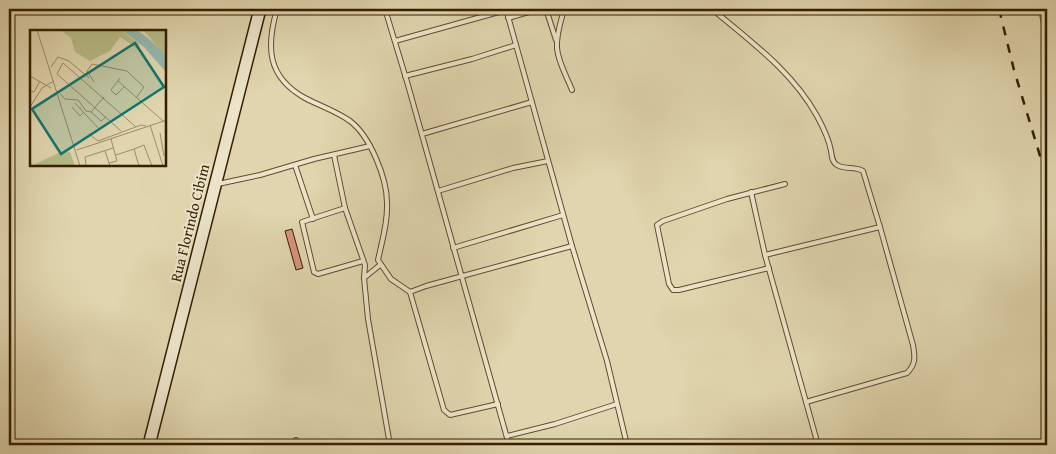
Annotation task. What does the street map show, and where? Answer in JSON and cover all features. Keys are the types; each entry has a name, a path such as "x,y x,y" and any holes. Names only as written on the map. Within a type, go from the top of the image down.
{"street":[{"name":"Rua Florindo Cibim","path":"149,445 260,9"}],"lane":[{"path":"277,9 272,27 270,51 275,67 284,82 303,97 351,121 370,146 383,178 387,204 378,260 380,266 391,279 410,292 444,410 450,415 498,404"},
{"path":"385,9 509,445"},
{"path":"508,18 539,9"},
{"path":"546,9 557,42 558,55 572,90"},
{"path":"557,42 564,9"},
{"path":"712,9 771,59 802,92 822,125 835,163 844,168 858,168 863,171 913,345 915,361 907,373 806,402"},
{"path":"395,40 506,10 563,215 607,360 627,445"},
{"path":"405,76 472,59 516,45"},
{"path":"422,134 532,102"},
{"path":"216,184 260,175 370,146"},
{"path":"334,155 345,208 365,265 364,278 368,319 390,445"},
{"path":"438,191 513,168 548,161"},
{"path":"295,165 313,219"},
{"path":"768,268 673,290 668,284 656,228 658,223 705,205 785,184"},
{"path":"751,192 768,268 818,445"},
{"path":"345,208 303,221 301,224 314,272 318,274 364,261"},
{"path":"453,248 563,215"},
{"path":"765,255 880,226"},
{"path":"410,292 572,246"},
{"path":"364,278 380,266"},
{"path":"507,436 555,424 617,404"},
{"path":"296,440 297,445"}],"green space":[{"path":"1038,9 1047,9 1047,46"}],"building":[{"path":"292,229 303,268 296,270 285,231"}],"railway":[{"path":"999,9 1014,70 1047,179"}]}
